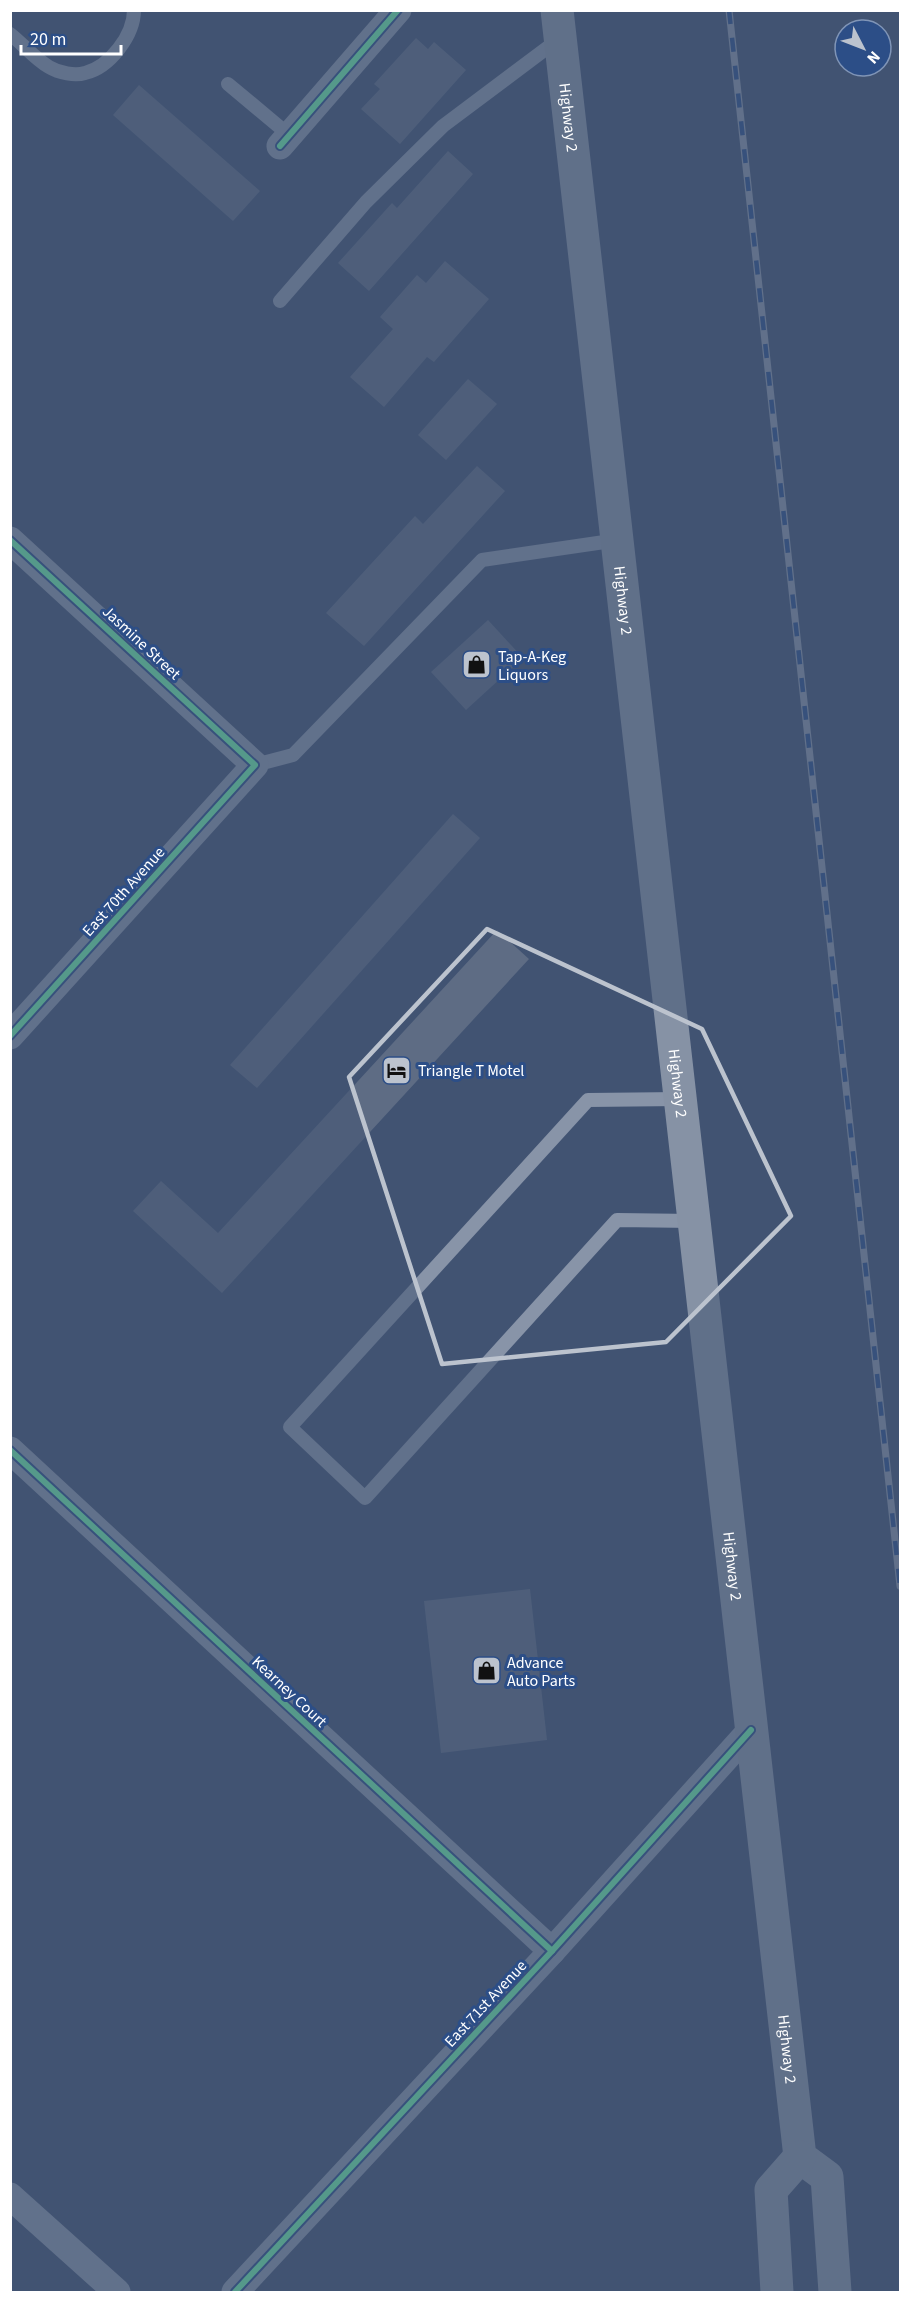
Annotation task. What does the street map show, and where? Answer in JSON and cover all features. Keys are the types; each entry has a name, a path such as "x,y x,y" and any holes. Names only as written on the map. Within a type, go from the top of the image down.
{"main road":[{"name":"Highway 2","path":"559,24 800,2157"},
{"path":"777,2292 771,2190 800,2157 827,2177 835,2292"}],"street":[{"path":"284,140 398,10"},
{"name":"Jasmine Street","path":"10,540 255,765"},
{"name":"East 70th Avenue","path":"10,1036 255,765"},
{"name":"Kearney Court","path":"10,1450 552,1951"},
{"name":"East 71st Avenue","path":"235,2292 552,1951 751,1730"},
{"path":"10,2196 117,2292"}],"lane":[{"path":"10,34 49,67 68,74 85,73 101,65 116,51 128,35 134,10"},
{"path":"280,301 366,202 443,126 559,24"},
{"path":"228,84 284,140"},
{"path":"255,765 293,755 482,560 618,540"},
{"path":"680,1099 588,1100 290,1427 365,1498 617,1220 694,1221"}],"highlighted area":[{"path":"487,929 702,1029 791,1216 666,1342 442,1364 349,1077"}],"building":[{"path":"416,38 428,49 434,42 466,70 400,144 361,109 380,89 374,84"},
{"path":"139,85 260,191 233,221 113,115"},
{"path":"448,151 473,174 369,291 338,263 392,203 397,208"},
{"path":"445,261 489,299 434,362 427,357 384,407 350,377 393,329 380,317 417,275 426,283"},
{"path":"468,379 497,404 446,460 418,435"},
{"path":"477,466 505,491 364,646 326,613 415,516 423,524"},
{"name":"Tap-A-Keg Liquors","path":"488,620 523,658 466,710 431,672"},
{"path":"453,814 480,838 257,1088 230,1065"},
{"name":"Triangle T Motel","path":"497,930 529,959 222,1293 133,1211 161,1181 218,1233"},
{"name":"Advance Auto Parts","path":"530,1589 547,1740 441,1753 424,1601"}],"railway":[{"path":"729,10 900,1586"}],"cycle path":[{"path":"280,146 398,10"},
{"path":"10,540 255,765 10,1036"},
{"path":"10,1450 552,1951"},
{"path":"235,2292 552,1951 751,1730"}],"place":[{"name":"Tap-A-Keg Liquors","path":"477,665"},
{"name":"Triangle T Motel","path":"397,1070"},
{"name":"Advance Auto Parts","path":"486,1671"}]}
